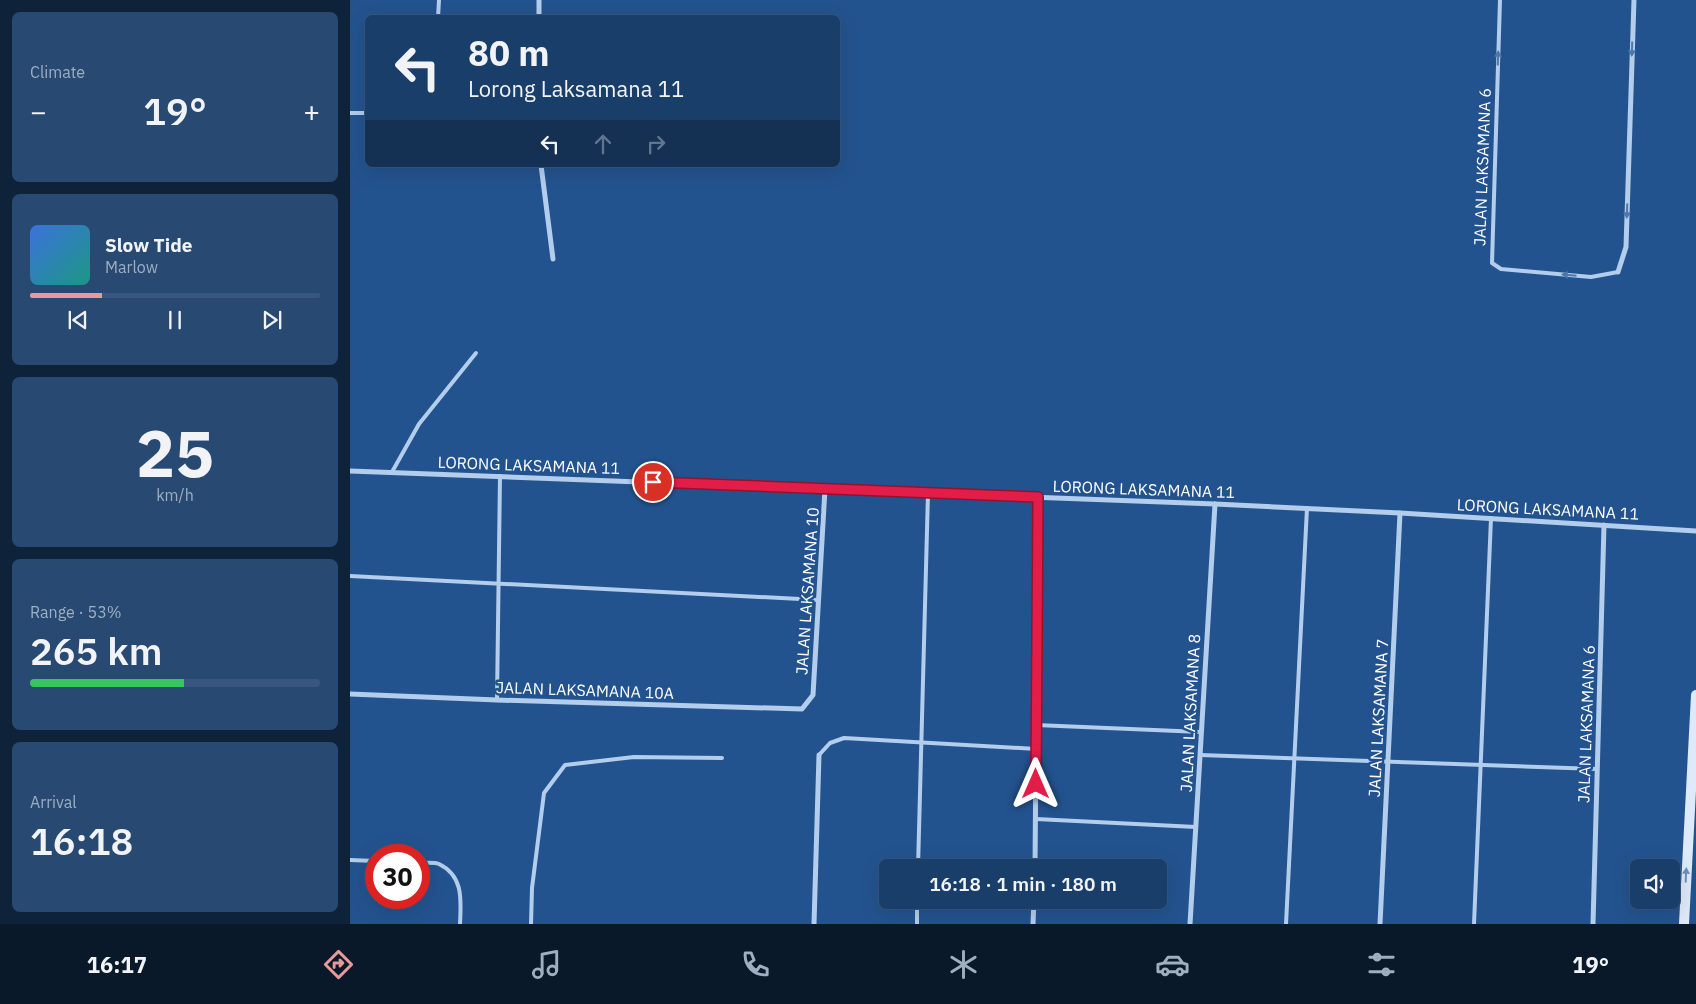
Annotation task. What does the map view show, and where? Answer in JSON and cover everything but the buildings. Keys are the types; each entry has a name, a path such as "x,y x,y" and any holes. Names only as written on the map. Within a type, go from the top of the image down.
{"main road":[{"path":"1684,924 1696,695"}],"street":[{"path":"539,0 539,15"},
{"name":"JALAN LAKSAMANA 6","path":"1618,272 1626,247 1634,0"},
{"path":"542,167 553,259"},
{"name":"LORONG LAKSAMANA 11","path":"350,471 1307,508 1696,531"},
{"name":"JALAN LAKSAMANA 10","path":"813,695 825,489"},
{"path":"1035,859 1038,497"},
{"name":"JALAN LAKSAMANA 8","path":"1190,924 1215,504"},
{"name":"JALAN LAKSAMANA 7","path":"1380,924 1400,513"},
{"name":"JALAN LAKSAMANA 6","path":"1593,924 1604,525"},
{"name":"JALAN LAKSAMANA 10A","path":"350,694 802,709 813,695"},
{"path":"814,924 820,755"},
{"path":"1034,909 1034,924"}],"lane":[{"path":"438,15 439,0"},
{"name":"JALAN LAKSAMANA 6","path":"1500,0 1492,263 1501,269 1591,276 1618,272"},
{"path":"350,113 365,113"},
{"path":"392,472 419,424 476,353"},
{"path":"498,700 500,476"},
{"path":"918,859 928,493"},
{"path":"1286,924 1307,508"},
{"path":"1474,924 1491,518"},
{"path":"350,576 820,600"},
{"path":"1036,725 1202,732"},
{"path":"820,755 830,743 844,738 921,744 1036,749"},
{"path":"1200,755 1597,769"},
{"path":"530,924 532,888 544,793 565,764 634,758 722,758"},
{"path":"1036,819 1196,827"},
{"path":"350,860 365,861"},
{"path":"430,863 438,863 452,874 462,895 460,924"},
{"path":"917,909 917,924"}],"route":[{"path":"653,482 1038,497 1036,784"}]}
